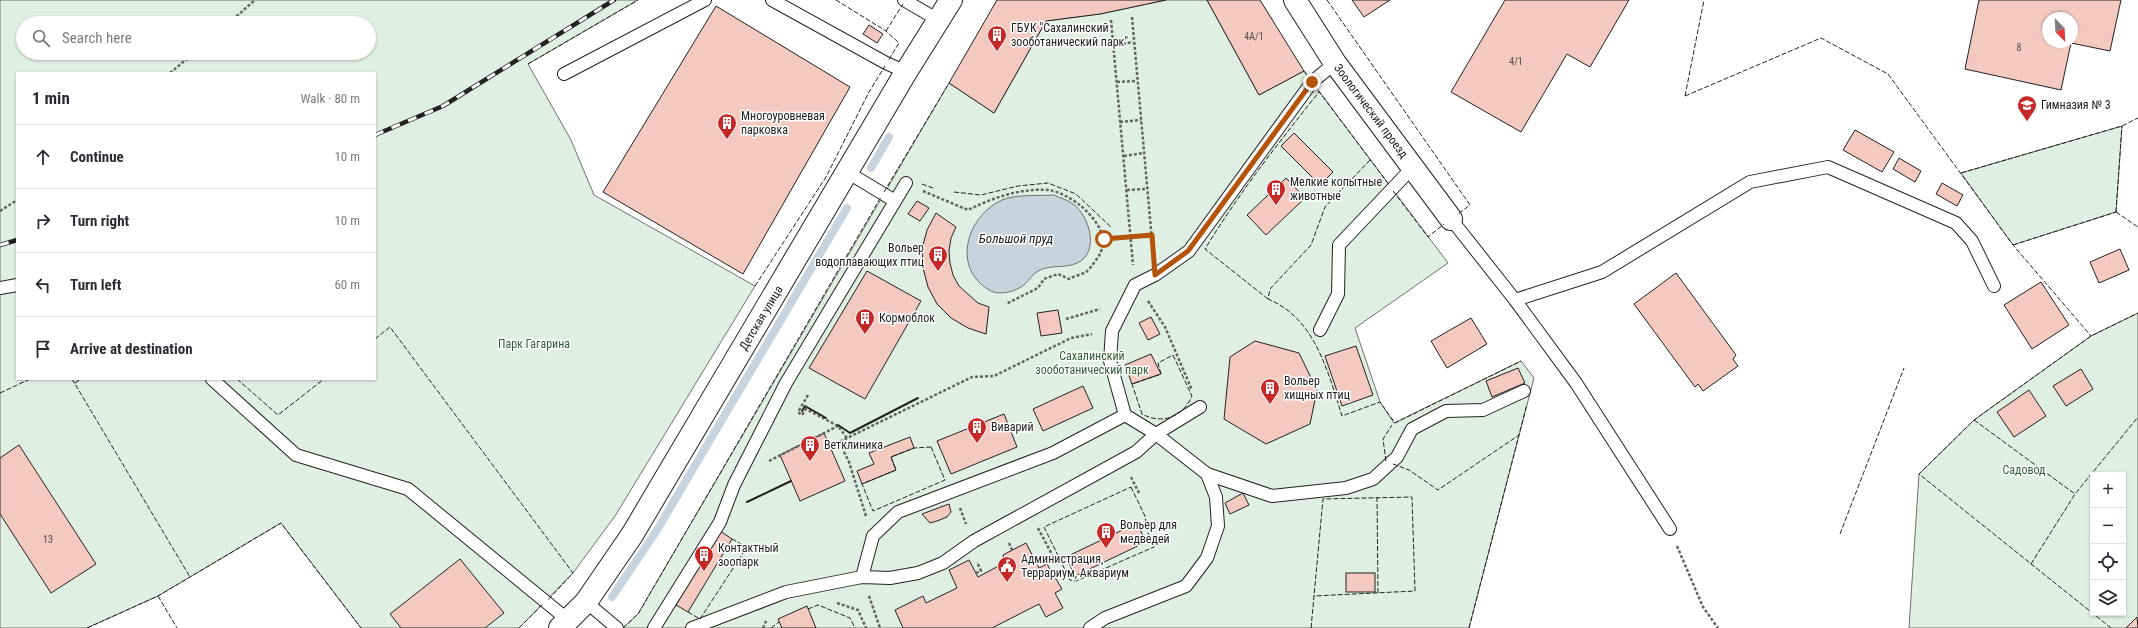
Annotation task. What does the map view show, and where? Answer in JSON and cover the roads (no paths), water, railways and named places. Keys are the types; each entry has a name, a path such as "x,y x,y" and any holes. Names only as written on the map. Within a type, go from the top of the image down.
{"street":[{"name":"Детская улица","path":"564,624 586,602 632,535 906,72 940,20 951,0"},
{"name":"Зоологический проезд","path":"1295,0 1335,63 1451,219"}],"lane":[{"path":"564,74 705,0"},
{"path":"772,0 886,63 906,72"},
{"path":"904,0 940,20"},
{"path":"1335,63 1312,82 1188,251 1155,275 1135,285 1112,331 1110,361 1125,416 1156,434 1207,474 1272,496 1346,488 1372,479 1397,457 1412,429 1446,411 1484,410 1524,391"},
{"path":"1515,300 1602,272 1750,182 1828,166 1956,223 1972,240 1994,286"},
{"path":"1320,330 1338,294 1339,245 1413,167"},
{"path":"847,172 895,201"},
{"path":"654,628 720,522 734,485 786,382 906,183"},
{"path":"1451,219 1515,300 1576,383 1670,529"},
{"path":"0,288 16,285"},
{"path":"213,380 296,455 408,489 564,624"},
{"path":"692,628 786,592 862,577 890,578 918,573 943,563 974,542 1136,452 1156,434 1200,406"},
{"path":"862,577 873,536 898,512 1053,453 1125,416"},
{"path":"1090,628 1105,618 1186,586 1207,558 1218,526 1216,497 1207,474"},
{"path":"586,602 617,628"}],"water":[{"name":"Большой пруд","path":"1054,195 1073,204 1084,217 1088,225 1090,243 1084,258 1072,265 1047,268 1038,271 1025,284 1012,291 998,293 989,290 977,280 970,268 967,256 968,242 972,229 990,208 1002,200 1021,196"}],"waterway":[{"path":"871,168 889,137"},
{"path":"612,597 657,530 847,208"}],"railway":[{"path":"376,135 443,106 614,0"},
{"path":"0,245 16,240"}],"place":[{"name":"ГБУК \"Сахалинский зооботанический парк\"","path":"997,52"},
{"name":"Гимназия № 3","path":"2027,122"},
{"name":"Многоуровневая парковка","path":"727,140"},
{"name":"Мелкие копытные животные","path":"1276,206"},
{"name":"Вольер водоплавающих птиц","path":"938,272"},
{"name":"Кормоблок","path":"865,335"},
{"name":"Вольер хищных птиц","path":"1270,405"},
{"name":"Виварий","path":"977,444"},
{"name":"Ветклиника","path":"810,462"},
{"name":"Вольер для медведей","path":"1106,549"},
{"name":"Контактный зоопарк","path":"704,572"},
{"name":"Администрация, Террариум, Аквариум","path":"1007,583"}],"park label":[{"name":"Парк Гагарина","path":"534,344"},
{"name":"Сахалинский зооботанический парк","path":"1092,363"},
{"name":"Садовод","path":"2024,470"}]}
